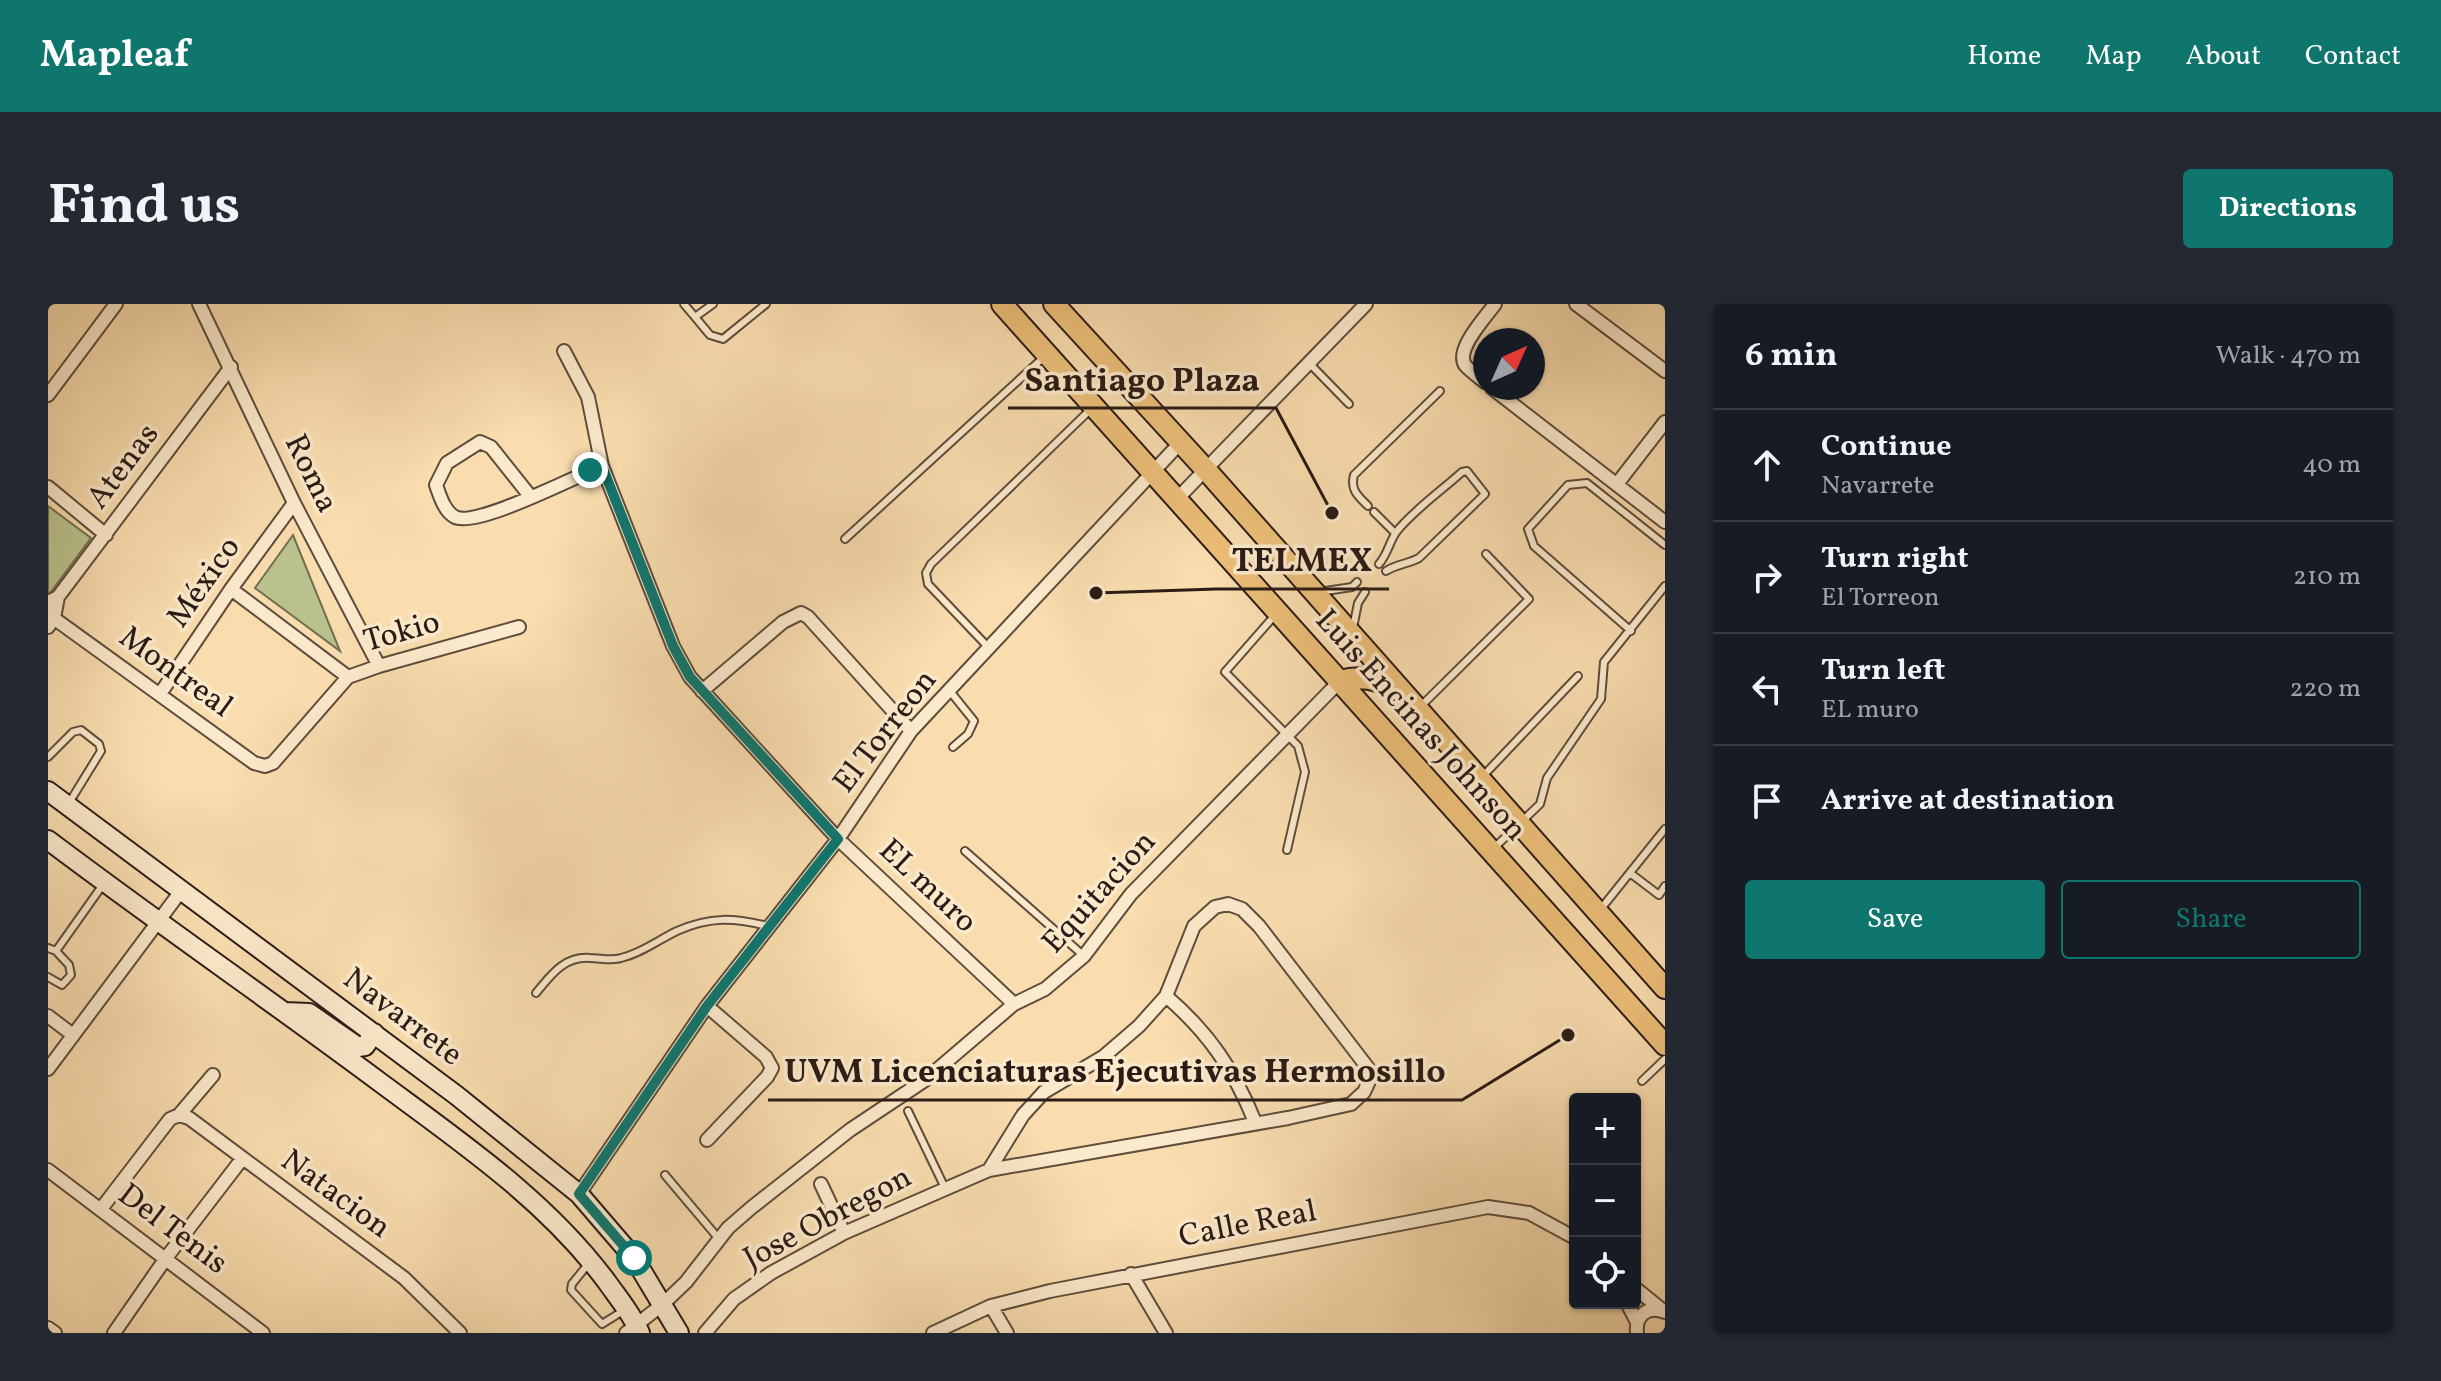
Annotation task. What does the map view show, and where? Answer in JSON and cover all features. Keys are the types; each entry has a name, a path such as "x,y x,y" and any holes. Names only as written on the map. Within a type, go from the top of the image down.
{"main road":[{"name":"Luis Encinas Johnson","path":"1002,304 1665,1045"},
{"name":"Luis Encinas Johnson","path":"1054,304 1207,471 1665,988"},
{"path":"1340,681 1356,676 1381,681 1402,693"},
{"name":"Navarrete","path":"48,791 374,1033 579,1194 634,1258 679,1333"},
{"name":"Navarrete","path":"48,840 509,1180 554,1219 591,1260 627,1308 634,1330"},
{"path":"285,1012 309,1013 358,1047 365,1046 374,1033"}],"street":[{"path":"48,395 116,304"},
{"name":"Roma","path":"199,304 294,503 379,666"},
{"path":"1177,499 1366,304"},
{"path":"1478,328 1495,304"},
{"path":"1576,304 1665,371"},
{"path":"1473,335 1462,357 1473,372"},
{"name":"EL muro","path":"564,351 588,397 602,466 673,646 690,677 838,839 1014,1004"},
{"name":"Atenas","path":"50,620 53,599 106,535 231,367"},
{"path":"1508,400 1665,522"},
{"path":"1617,484 1665,422"},
{"path":"530,496 491,447 480,442 447,463 436,485 445,507 455,517 465,519 506,508 602,466"},
{"name":"El Torreon","path":"579,1194 707,1006 838,839 911,731 1180,443"},
{"path":"48,487 106,535"},
{"name":"México","path":"160,694 294,503"},
{"name":"Tokio","path":"231,589 348,677 519,627"},
{"path":"702,691 792,616 801,613 911,731"},
{"name":"Montreal","path":"50,620 160,694 254,763 265,766 273,763 348,677"},
{"name":"Equitacion","path":"634,1330 686,1282 719,1239 751,1208 850,1130 925,1080 1014,1004 1045,989 1084,956 1131,894 1340,681"},
{"path":"48,1069 181,891"},
{"name":"Jose Obregon","path":"705,1333 734,1299 758,1281 844,1233 989,1170 1288,1118 1351,1104 1364,1092 1370,1079 1368,1068 1359,1055 1259,926 1242,909 1228,904 1215,907 1194,926 1166,996"},
{"path":"989,1170 1023,1115 1044,1092 1103,1057 1139,1026 1166,996 1195,1021 1226,1062 1255,1122"},
{"path":"707,1006 766,1057 772,1068 707,1140"},
{"path":"48,1016 73,1035"},
{"path":"101,1209 174,1117 213,1075"},
{"name":"Natacion","path":"174,1117 189,1118 404,1278 460,1333"},
{"path":"114,1333 166,1258 242,1159"},
{"name":"Del Tenis","path":"48,1170 263,1333"},
{"path":"821,1184 844,1233"},
{"name":"Calle Real","path":"933,1333 991,1306 1131,1274 1488,1207 1529,1213 1573,1237"},
{"path":"1131,1274 1166,1333"},
{"path":"1641,1293 1663,1310"},
{"path":"991,1306 1007,1333"},
{"path":"1623,1333 1636,1327 1646,1311 1663,1310"},
{"path":"48,1328 55,1333"}],"lane":[{"path":"684,304 710,335 723,339 766,304"},
{"path":"695,317 713,304"},
{"path":"845,539 1047,354"},
{"path":"1309,363 1349,404"},
{"path":"1395,533 1355,493 1351,484 1354,475 1440,391"},
{"path":"989,648 928,584 926,573 931,564 1093,406"},
{"path":"1379,564 1387,555 1395,533 1462,472 1467,471 1485,494 1419,558 1410,563 1397,564 1386,571"},
{"path":"1631,631 1534,546 1528,529 1568,485 1587,483 1665,545"},
{"path":"1418,709 1529,599 1486,554"},
{"path":"1387,555 1397,564"},
{"path":"1314,593 1352,587 1357,582"},
{"path":"1492,851 1540,804 1547,778 1601,699 1604,662 1665,586"},
{"path":"1352,636 1358,603 1365,592"},
{"path":"1278,612 1225,672 1298,746 1305,772 1287,850"},
{"path":"1480,779 1578,676"},
{"path":"949,690 974,721 968,734 953,747"},
{"path":"48,757 73,732 81,730 99,744 101,751 68,806"},
{"path":"1598,912 1665,829"},
{"path":"965,851 1084,956"},
{"path":"1630,873 1659,895 1665,886"},
{"path":"48,977 62,985 71,975 69,965 52,950 104,883"},
{"path":"536,993 559,966 581,957 617,960 641,952 679,930 711,921 735,918 769,927"},
{"path":"1642,1081 1665,1059"},
{"path":"908,1111 945,1188"},
{"path":"665,1175 719,1239"},
{"path":"591,1260 572,1284 571,1290 602,1324 627,1308"}],"green space":[{"path":"48,506 91,538 48,596"},
{"path":"293,535 340,651 255,588"}],"place":[{"name":"Santiago Plaza","path":"1332,513"},
{"name":"TELMEX","path":"1096,593"},
{"name":"UVM Licenciaturas Ejecutivas Hermosillo","path":"1568,1035"}],"route":[{"path":"590,470 602,466 673,646 690,677 838,839 707,1006 579,1194 634,1258"}]}
